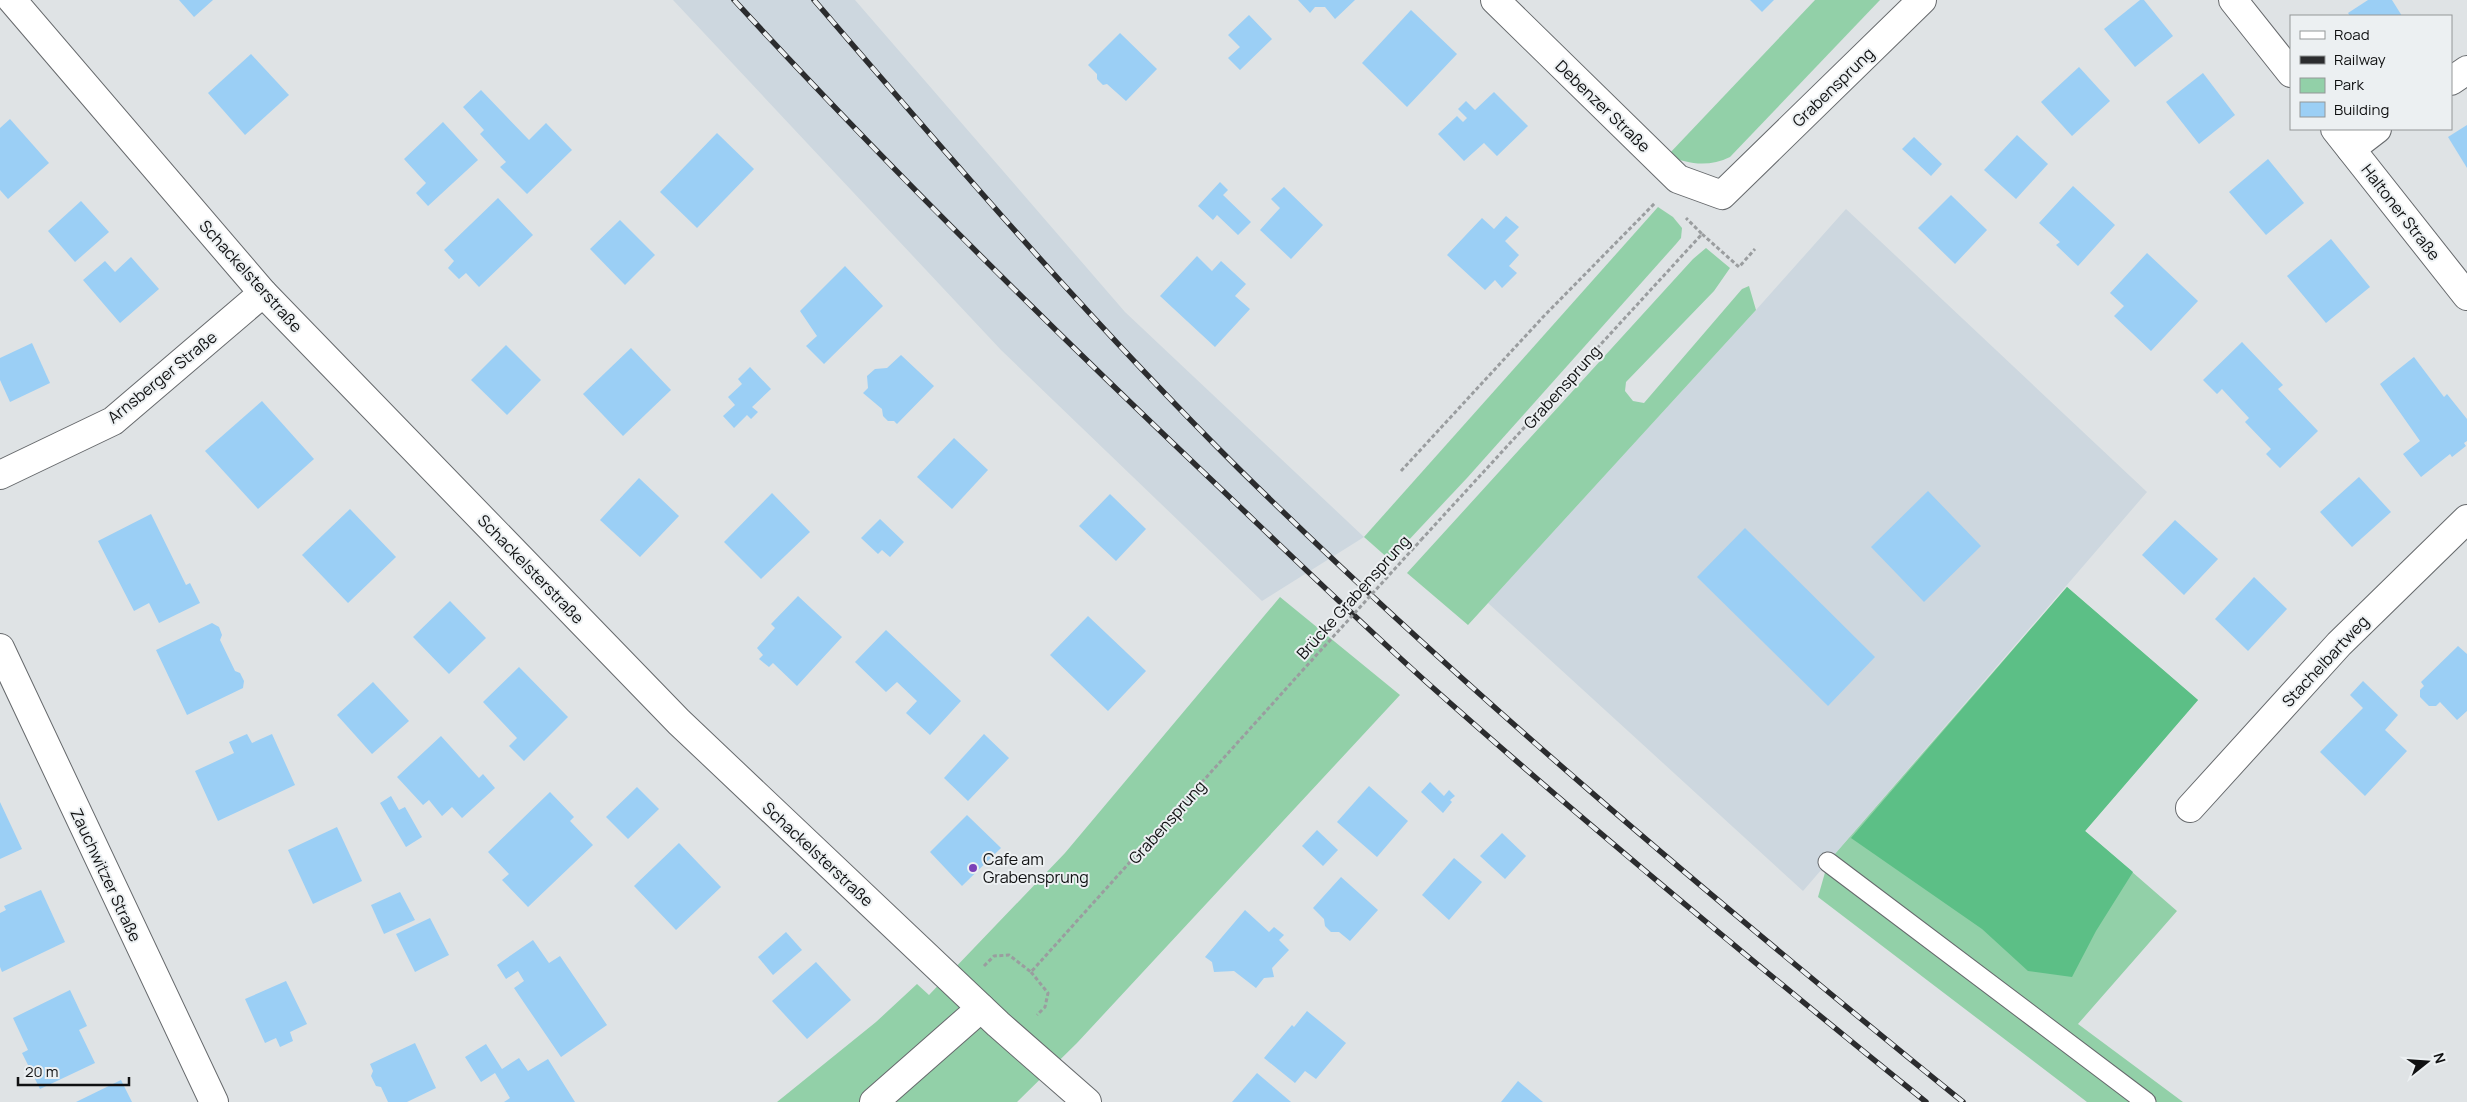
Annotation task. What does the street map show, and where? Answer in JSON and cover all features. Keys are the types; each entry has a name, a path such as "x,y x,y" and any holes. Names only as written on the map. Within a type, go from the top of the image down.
{"street":[{"name":"Schackelsterstraße","path":"12,0 263,293 679,722 981,1008 1087,1102"},
{"name":"Debenzer Straße","path":"1495,0 1678,179 1722,195"},
{"name":"Grabensprung","path":"1722,195 1922,0"},
{"path":"2233,0 2290,72"},
{"path":"2452,80 2467,70"},
{"path":"2343,139 2374,130"},
{"name":"Haltoner Straße","path":"2343,139 2467,296"},
{"name":"Arnsberger Straße","path":"0,476 113,421 263,293"},
{"name":"Stachelbartweg","path":"2190,808 2339,644 2467,519"},
{"name":"Zauchwitzer Straße","path":"0,648 214,1102"},
{"path":"874,1102 981,1008"}],"lane":[{"path":"1828,862 2146,1102"}],"path":[{"path":"1401,471 1543,317 1662,196"},
{"path":"1683,215 1739,267 1755,250"},
{"name":"Grabensprung","path":"1421,540 1702,234"},
{"name":"Brücke Grabensprung","path":"1302,671 1421,540"},
{"name":"Grabensprung","path":"1031,972 1302,671"},
{"path":"978,972 994,956 1009,956 1031,972 1048,993 1045,1007 1035,1017"}],"shaded area":[{"path":"673,0 855,0 1125,312 1364,537 1262,601 1001,350"},
{"path":"1846,209 2147,492 1803,891 1488,603"}],"green space":[{"path":"1815,0 1880,0 1730,157 1715,162 1699,164 1683,161 1668,155"},
{"path":"1658,207 1673,217 1682,228 1681,238 1467,478 1390,560 1364,537"},
{"path":"1706,248 1730,268 1714,291 1626,382 1625,391 1633,401 1644,403 1742,289 1749,286 1756,310 1468,625 1407,573 1693,259"},
{"path":"2067,587 2198,700 2085,831 2177,911 2078,1024 2183,1102 2087,1102 1818,897 1828,862"},
{"path":"2067,587 2198,700 2085,831 2133,872 2096,931 2072,977 2028,971 1982,929 1851,838"},
{"path":"1280,597 1400,695 1077,1043 1017,1102 777,1102 876,1022 917,984 929,995 1065,853"}],"building":[{"path":"179,0 213,0 194,17"},
{"path":"1298,0 1355,0 1335,19 1325,7 1315,7 1310,13"},
{"path":"1750,0 1774,0 1762,12"},
{"path":"2140,0 2144,0 2173,36 2135,67 2104,29"},
{"path":"2368,0 2392,0 2401,15 2349,15 2348,13"},
{"path":"1411,10 1457,54 1407,107 1362,63"},
{"path":"1249,15 1272,39 1240,70 1228,58 1240,47 1228,35"},
{"path":"1120,33 1157,69 1126,101 1107,84 1103,85 1097,79 1097,74 1088,65"},
{"path":"251,54 289,95 245,135 208,93"},
{"path":"2079,67 2110,101 2072,136 2041,102"},
{"path":"2203,73 2235,115 2199,144 2166,102"},
{"path":"481,90 529,140 546,123 572,150 527,194 500,167 506,162 480,134 484,130 463,107"},
{"path":"1494,92 1528,126 1497,156 1484,143 1464,161 1438,134 1457,116 1463,122 1467,118 1458,109 1466,101 1475,110"},
{"path":"10,119 49,163 8,199 0,190 0,128"},
{"path":"443,122 478,160 428,206 416,193 426,183 404,159"},
{"path":"2467,125 2467,168 2448,137"},
{"path":"717,133 754,169 697,228 660,192"},
{"path":"2017,135 2048,164 2016,199 1984,170"},
{"path":"1914,137 1942,164 1931,176 1902,149"},
{"path":"2268,159 2304,203 2266,235 2229,192"},
{"path":"1220,182 1228,190 1223,195 1251,222 1238,235 1217,215 1213,220 1198,206"},
{"path":"2073,186 2115,225 2078,266 2056,245 2060,242 2039,223"},
{"path":"1284,187 1323,225 1291,259 1260,230 1280,208 1271,199"},
{"path":"1951,195 1987,230 1955,264 1918,228"},
{"path":"498,198 533,235 479,287 466,273 459,279 448,268 454,261 444,250"},
{"path":"81,201 109,232 75,262 48,231"},
{"path":"1506,216 1519,227 1505,241 1519,255 1509,266 1517,273 1502,288 1495,280 1485,290 1447,255 1482,218 1494,229"},
{"path":"620,220 655,255 625,285 590,249"},
{"path":"2331,239 2370,287 2326,323 2287,276"},
{"path":"2147,253 2198,301 2151,351 2114,316 2124,306 2110,293"},
{"path":"1197,256 1212,271 1221,261 1246,284 1235,296 1250,309 1215,347 1160,296"},
{"path":"131,257 159,289 120,323 83,280 105,261 115,272"},
{"path":"845,266 883,306 824,364 806,346 817,336 800,311"},
{"path":"2242,342 2283,385 2278,389 2318,431 2280,468 2266,454 2271,449 2245,422 2249,418 2222,389 2217,394 2203,380"},
{"path":"32,343 50,383 10,402 0,380 0,358"},
{"path":"506,345 541,380 507,415 471,380"},
{"path":"631,348 671,390 623,436 583,394"},
{"path":"901,355 934,386 897,424 894,421 888,421 883,416 882,409 863,393 868,388 867,376 875,369 887,368"},
{"path":"2414,357 2444,397 2447,394 2467,419 2467,441 2464,443 2466,446 2452,457 2450,454 2421,477 2403,454 2420,441 2380,384"},
{"path":"750,367 771,389 752,407 758,412 751,419 747,415 734,428 723,416 735,405 728,397 742,384 738,379"},
{"path":"262,401 314,459 258,509 205,451"},
{"path":"954,438 988,470 952,509 917,477"},
{"path":"2359,477 2391,512 2352,547 2320,512"},
{"path":"639,478 679,516 640,557 600,520"},
{"path":"1928,491 1981,546 1924,602 1871,547"},
{"path":"772,493 810,532 761,579 724,542"},
{"path":"1110,494 1146,529 1116,561 1079,526"},
{"path":"350,509 396,557 348,603 302,555"},
{"path":"151,514 186,585 190,583 200,603 159,623 149,603 134,611 98,541"},
{"path":"880,519 904,542 890,557 882,550 878,554 861,538"},
{"path":"2175,520 2218,559 2184,595 2142,555"},
{"path":"1745,528 1875,657 1828,706 1697,577"},
{"path":"2254,577 2287,609 2248,651 2215,619"},
{"path":"798,596 842,637 797,686 773,663 769,667 759,659 763,655 757,648 775,628 771,624"},
{"path":"450,601 486,638 449,674 413,637"},
{"path":"1088,616 1146,671 1108,711 1050,655"},
{"path":"212,623 219,627 222,635 220,640 235,671 240,673 244,681 243,688 187,715 156,650"},
{"path":"886,630 961,701 930,735 906,713 917,701 897,682 886,692 855,662"},
{"path":"2458,646 2467,654 2467,711 2457,720 2440,702 2436,706 2429,706 2420,697 2420,690 2424,686 2421,682"},
{"path":"519,667 568,717 524,761 509,746 517,738 483,702"},
{"path":"2363,681 2398,715 2385,730 2407,751 2365,796 2320,752 2363,708 2350,695"},
{"path":"373,682 409,721 372,754 337,715"},
{"path":"247,734 252,743 272,734 295,785 218,821 195,771 234,753 229,742"},
{"path":"984,734 1009,758 968,801 944,778"},
{"path":"441,736 479,778 483,774 495,788 462,818 452,807 442,816 429,800 423,805 397,777"},
{"path":"1430,782 1444,796 1449,790 1455,796 1450,800 1452,802 1443,813 1421,792"},
{"path":"1369,786 1408,821 1377,857 1337,822"},
{"path":"637,787 659,809 628,839 606,817"},
{"path":"550,792 574,817 570,821 593,845 528,907 502,880 509,874 488,852"},
{"path":"391,796 399,810 405,807 422,837 406,847 380,803"},
{"path":"0,802 22,849 0,859"},
{"path":"967,815 1001,848 962,886 930,852"},
{"path":"337,827 362,881 313,904 288,850"},
{"path":"1317,830 1338,850 1323,866 1302,846"},
{"path":"1502,833 1526,856 1505,879 1480,856"},
{"path":"679,843 721,887 676,930 634,886"},
{"path":"1454,858 1482,882 1449,920 1422,895"},
{"path":"1341,877 1378,910 1350,941 1339,932 1331,932 1325,926 1324,919 1313,908"},
{"path":"41,890 65,942 2,972 0,967 0,913 6,910 4,906"},
{"path":"400,892 415,920 384,934 371,905"},
{"path":"1245,910 1269,932 1274,927 1284,935 1279,940 1289,950 1272,968 1274,977 1264,978 1256,988 1234,971 1214,972 1212,962 1205,957"},
{"path":"430,918 449,955 415,972 396,934"},
{"path":"786,932 802,950 773,975 758,957"},
{"path":"533,940 549,963 560,956 607,1025 561,1057 514,988 524,981 518,971 506,979 497,965"},
{"path":"816,962 851,1000 807,1039 772,1001"},
{"path":"286,981 307,1024 290,1032 293,1041 280,1047 276,1038 265,1043 245,999"},
{"path":"70,990 87,1026 79,1030 95,1063 40,1089 22,1053 28,1050 13,1018"},
{"path":"1307,1011 1346,1043 1316,1079 1305,1071 1295,1083 1264,1058 1292,1025 1294,1027"},
{"path":"415,1043 436,1088 407,1102 388,1102 381,1087 376,1086 371,1076 373,1071 370,1064"},
{"path":"486,1044 502,1069 519,1058 528,1071 548,1059 575,1102 504,1102 510,1098 495,1073 481,1082 465,1057"},
{"path":"1257,1073 1291,1102 1232,1102"},
{"path":"121,1080 132,1102 76,1102"},
{"path":"1518,1081 1543,1102 1501,1102"}],"railway":[{"path":"734,0 905,180 1022,297 1373,633 1432,687 1615,846 1926,1102"},
{"path":"814,0 1022,239 1075,297 1183,413 1326,553 1503,715 1594,794 1777,950 1963,1102"}],"place":[{"name":"Cafe am Grabensprung","path":"973,868"}]}
